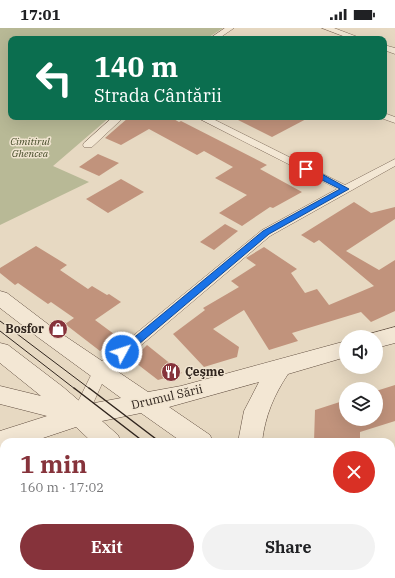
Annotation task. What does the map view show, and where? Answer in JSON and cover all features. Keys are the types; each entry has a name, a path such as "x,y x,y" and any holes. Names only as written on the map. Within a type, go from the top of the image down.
{"main road":[{"path":"0,298 46,333 195,438"},
{"path":"383,338 395,335"},
{"path":"0,351 55,394 104,438"},
{"name":"Drumul Sării","path":"12,438 79,416 188,394 339,351"},
{"path":"250,438 251,429 259,402 281,367"},
{"path":"0,395 79,416"}],"street":[{"path":"218,36 230,28"},
{"path":"326,28 350,36"},
{"path":"88,145 116,120"},
{"path":"207,120 345,189"},
{"path":"79,416 100,371 266,232 395,162"}],"green space":[{"name":"Cimitirul Ghencea","path":"0,28 223,28 211,36 8,36 8,120 107,120 53,166 89,182 0,225"}],"building":[{"path":"126,120 181,121 267,165 260,169 302,192 273,208 270,207 242,226 219,213 247,195 215,178 233,167 204,151 197,155 149,129 121,145 105,138"},
{"path":"238,120 304,120 272,137"},
{"path":"98,154 119,163 99,176 79,167"},
{"path":"121,179 144,192 108,213 86,199"},
{"path":"354,202 371,213 395,207 395,219 346,251 379,270 395,260 395,311 371,322 361,312 292,333 298,341 269,350 244,310 213,329 239,347 237,357 204,367 173,334 205,310 203,308 239,287 231,281 256,265 246,258 264,247 297,269 291,273 305,293 317,289 329,305 374,286 319,240 314,243 301,235"},
{"path":"225,224 238,231 214,250 200,242"},
{"path":"36,246 67,265 60,270 88,289 92,286 107,295 109,294 121,302 95,320 118,337 100,351 65,324 74,318 51,302 48,304 18,283 15,285 0,273 0,268"},
{"path":"147,345 182,373 158,380 132,360"},
{"path":"395,385 395,421 383,425 383,389"},
{"path":"339,402 339,426 379,426 360,432 360,438 314,438 315,410"}],"tram line":[{"path":"0,321 90,389"},
{"path":"0,331 75,389"},
{"path":"74,388 139,438"},
{"path":"89,388 155,438"}],"place":[{"name":"Bosfor","path":"58,329"},
{"name":"Çeşme","path":"171,372"}],"route":[{"path":"122,352 266,232 345,189 306,169"}]}
